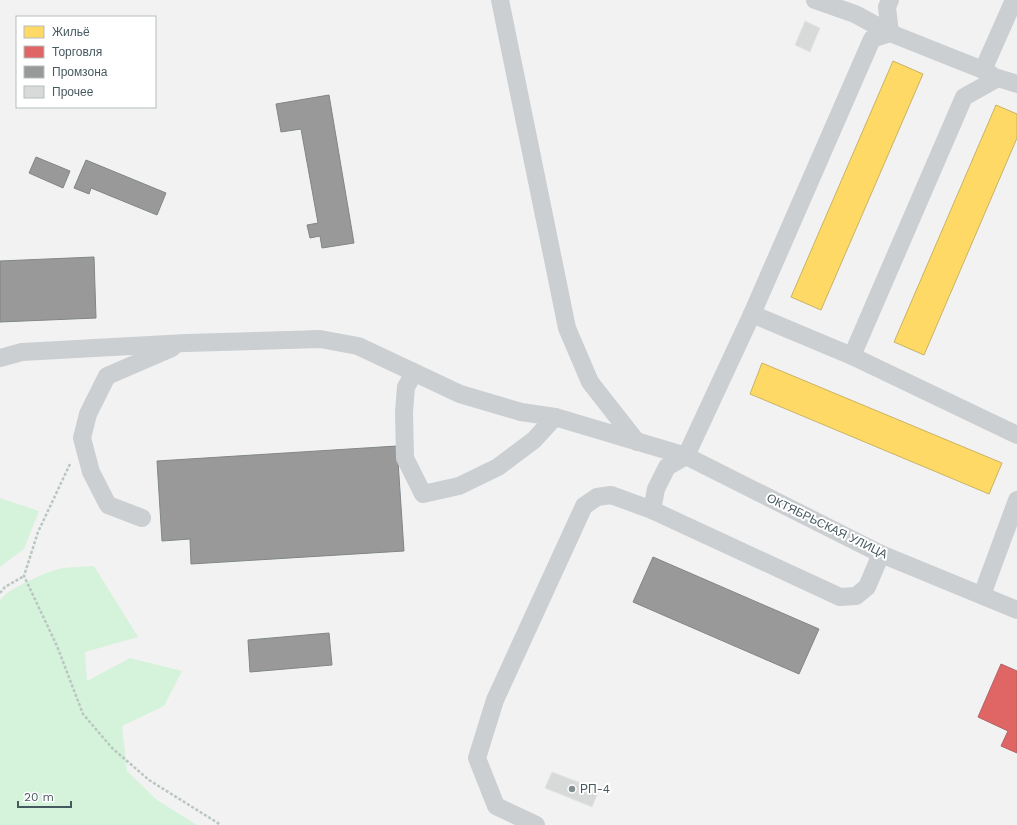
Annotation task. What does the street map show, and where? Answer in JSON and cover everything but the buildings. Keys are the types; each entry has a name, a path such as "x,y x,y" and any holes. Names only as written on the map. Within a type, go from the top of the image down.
{"street":[{"path":"500,0 567,328 590,382 638,442"},
{"path":"815,0 855,14 890,32 1017,84"},
{"path":"890,0 887,7 890,32"},
{"path":"852,356 964,97 990,74 1014,0"},
{"path":"652,510 656,488 667,467 686,456 752,314 872,39 890,32"},
{"path":"752,314 852,356 1017,435"},
{"name":"ОКТЯБРЬСКАЯ УЛИЦА","path":"0,358 22,352 186,343 320,339 358,346 460,394 521,412 555,417 686,456 881,554 1017,610"},
{"path":"142,518 108,505 91,472 82,438 88,414 107,376 186,343"},
{"path":"414,373 406,387 404,412 405,458 423,494 459,486 498,467 534,440 555,417"},
{"path":"536,825 496,806 477,758 495,700 584,506 597,496 611,495 652,510 840,597 856,596 868,587 881,554"},
{"path":"982,595 1017,500"}],"path":[{"path":"82,438 38,532 24,576 57,646 83,714 112,748 149,780 221,825"},
{"path":"0,592 5,586 24,576"}],"green space":[{"path":"0,498 39,511 24,549 0,567"},
{"path":"94,566 138,637 85,652 87,681 130,658 182,671 164,706 122,726 127,771 157,800 197,825 0,825 0,600 20,585 48,573 63,568"}],"place":[{"name":"РП-4","path":"572,789"}]}
